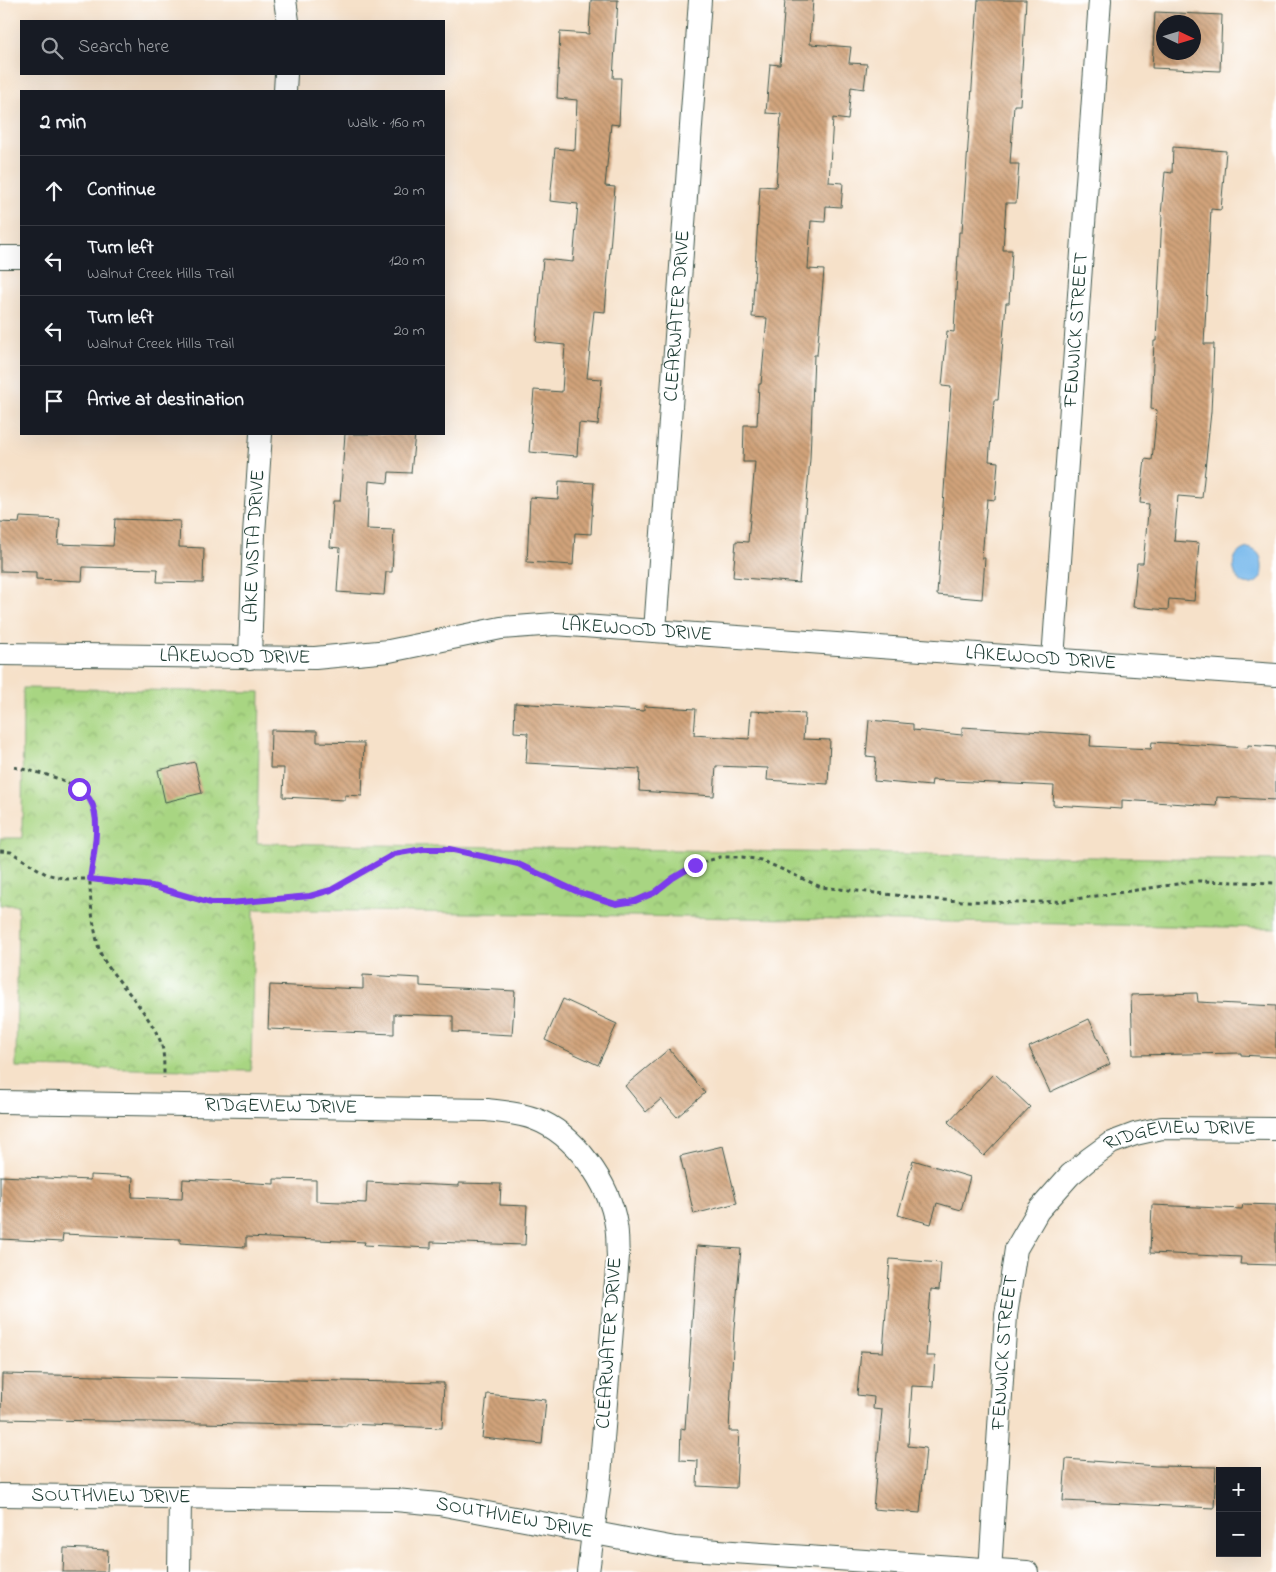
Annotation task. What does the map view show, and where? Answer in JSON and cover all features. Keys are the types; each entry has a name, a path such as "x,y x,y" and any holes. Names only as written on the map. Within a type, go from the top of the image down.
{"street":[{"path":"285,0 288,20"},
{"name":"CLEARWATER DRIVE","path":"655,631 700,0"},
{"name":"FENWICK STREET","path":"1053,659 1100,0"},
{"path":"285,90 286,75"},
{"path":"0,257 20,257"},
{"name":"LAKE VISTA DRIVE","path":"250,658 254,534 261,435"},
{"name":"LAKEWOOD DRIVE","path":"0,654 315,658 389,651 528,624 655,631 1276,675"},
{"name":"RIDGEVIEW DRIVE","path":"0,1102 487,1110 536,1119 558,1131"},
{"name":"RIDGEVIEW DRIVE","path":"1089,1159 1111,1143 1162,1128 1276,1129"},
{"name":"CLEARWATER DRIVE","path":"558,1131 577,1150 595,1174 608,1198 616,1224 618,1256 588,1572"},
{"name":"FENWICK STREET","path":"990,1571 1006,1315 1016,1249 1038,1211 1070,1175 1089,1159"},
{"name":"SOUTHVIEW DRIVE","path":"0,1494 395,1500 439,1504 675,1548 990,1571 1027,1572"},
{"path":"179,1572 180,1498"}],"path":[{"path":"14,767 49,775 79,789 91,800 94,815 95,842 90,879 91,915 98,949 112,972 141,1007 163,1050 164,1081"},
{"path":"0,851 10,852 46,874 66,879 90,879 152,886 211,903 310,896 331,890 394,854 423,849 449,849 518,864 578,892 616,904 635,901 654,893 673,878 695,865 720,857 742,857 761,860 821,887 940,900 1018,903 1062,901 1198,881 1276,883"}],"green space":[{"path":"23,688 260,692 257,843 1276,860 1276,928 254,909 251,1071 16,1067 18,905 0,905 0,838 22,838"}],"water":[{"path":"1248,548 1257,552 1261,559 1262,577 1254,583 1246,584 1240,581 1233,567 1234,559 1239,552"}],"building":[{"path":"591,0 618,0 613,78 621,78 619,125 611,124 605,186 615,187 605,312 594,311 587,378 602,379 598,425 579,423 577,456 529,452 534,390 562,392 565,345 536,342 543,259 573,262 578,204 550,201 555,148 575,150 577,100 557,98 560,32 589,34"},
{"path":"785,0 813,0 810,44 851,47 849,63 867,64 864,89 851,87 848,120 833,118 829,182 843,183 841,207 826,206 825,222 811,221 808,269 824,270 817,355 814,355 810,459 799,583 733,577 736,541 748,542 755,462 743,462 744,425 757,425 759,384 761,384 767,318 752,317 760,186 776,187 781,114 766,113 770,64 780,65"},
{"path":"978,0 1026,0 1020,105 1014,105 1010,164 1019,164 1016,203 1006,203 1003,250 1012,250 1009,303 1006,303 998,400 994,400 989,461 998,462 995,500 987,499 982,558 985,558 982,599 937,595 951,387 942,386 947,331 954,332 959,232 962,232"},
{"path":"1155,12 1222,15 1220,71 1152,68"},
{"path":"1173,147 1226,151 1221,210 1211,209 1204,344 1214,344 1211,412 1202,498 1178,496 1174,541 1199,543 1194,601 1169,599 1168,610 1133,607 1137,563 1143,563 1149,504 1140,503 1145,459 1152,460 1157,410 1151,409 1161,215 1165,172 1172,173"},
{"path":"345,435 415,435 411,473 389,472 388,483 369,481 367,529 394,530 392,572 386,572 384,595 337,592 340,548 330,547 333,501 340,501"},
{"path":"559,481 594,483 591,534 575,533 573,565 527,562 530,497 558,499"},
{"path":"20,517 60,519 58,544 113,546 115,519 180,521 179,547 204,548 203,583 157,582 158,569 83,567 82,581 36,579 36,572 0,571 0,522 19,523"},
{"path":"515,703 644,711 644,706 696,709 694,735 749,739 751,711 805,714 803,739 830,740 828,784 767,780 768,768 716,766 714,796 639,791 640,769 526,763 528,733 514,732"},
{"path":"869,720 913,724 913,730 962,735 962,727 1091,735 1090,746 1151,749 1152,742 1248,748 1248,745 1276,747 1276,800 1217,797 1216,806 1122,800 1122,809 1053,805 1054,786 932,780 931,786 874,781 876,757 866,756"},
{"path":"271,730 317,731 317,742 364,743 362,796 345,795 345,800 283,797 284,768 270,768"},
{"path":"195,762 202,793 165,802 158,770"},
{"path":"363,975 420,978 420,986 515,991 512,1035 453,1032 453,1016 394,1014 394,1034 268,1029 270,985 363,989"},
{"path":"1197,993 1198,1002 1276,1006 1276,1057 1241,1055 1241,1053 1133,1055 1131,995"},
{"path":"563,999 617,1024 598,1065 545,1040"},
{"path":"1089,1019 1110,1064 1050,1092 1029,1047"},
{"path":"669,1049 705,1093 677,1117 661,1099 646,1112 625,1086"},
{"path":"994,1073 1030,1107 984,1156 948,1122"},
{"path":"723,1146 737,1203 694,1214 680,1156"},
{"path":"913,1160 970,1177 961,1210 937,1203 931,1224 898,1215"},
{"path":"90,1175 133,1177 132,1197 182,1199 183,1179 274,1184 274,1179 316,1180 316,1201 366,1203 367,1182 459,1186 459,1183 501,1184 500,1205 527,1206 525,1245 431,1242 431,1248 364,1245 365,1242 246,1237 246,1247 180,1243 180,1239 63,1234 62,1242 0,1239 0,1176 90,1180"},
{"path":"1243,1204 1276,1205 1276,1265 1240,1264 1241,1257 1150,1253 1152,1205 1242,1209"},
{"path":"697,1246 741,1249 734,1328 729,1431 739,1431 736,1488 697,1486 698,1461 680,1460 681,1428 685,1429"},
{"path":"890,1259 941,1263 939,1290 931,1289 926,1356 935,1356 933,1387 912,1386 908,1446 926,1448 920,1513 873,1509 882,1410 873,1409 874,1397 857,1395 861,1351 883,1352"},
{"path":"2,1374 444,1383 442,1428 347,1424 347,1426 1,1419"},
{"path":"487,1394 546,1400 542,1444 482,1438"},
{"path":"1066,1459 1156,1466 1216,1467 1214,1508 1063,1501"},
{"path":"64,1548 108,1550 107,1572 63,1572"}],"route":[{"path":"79,789 91,800 94,815 95,842 90,879 152,886 211,903 310,896 331,890 394,854 423,849 449,849 480,854 518,864 597,900 616,904 635,901 654,893 673,878 695,865"}]}
